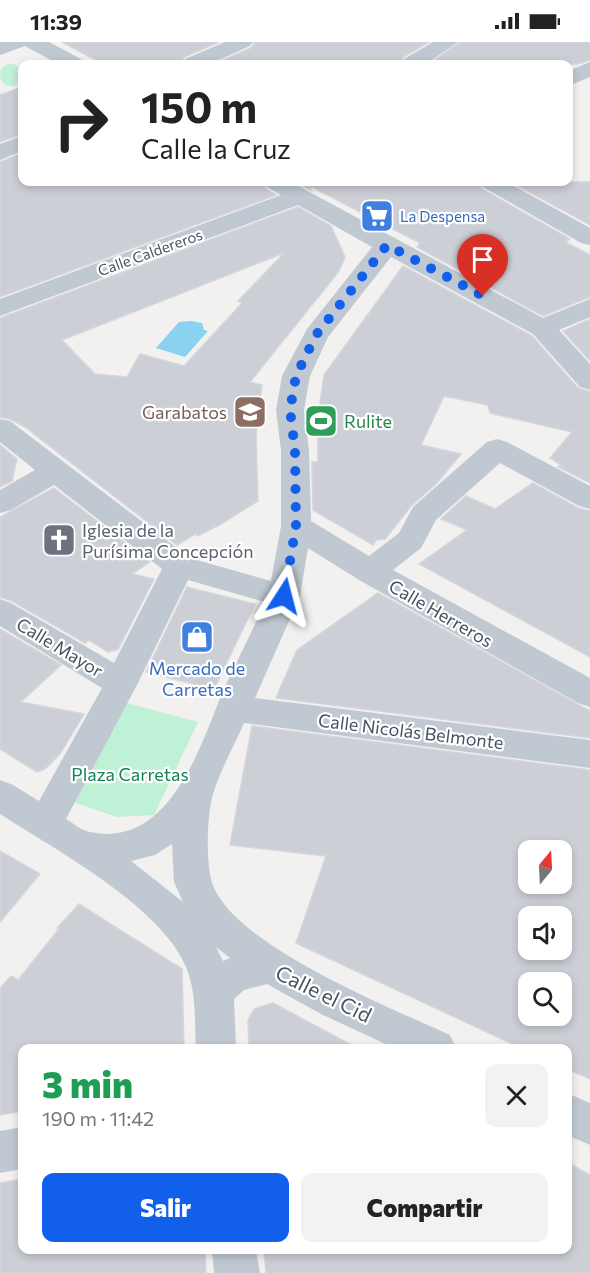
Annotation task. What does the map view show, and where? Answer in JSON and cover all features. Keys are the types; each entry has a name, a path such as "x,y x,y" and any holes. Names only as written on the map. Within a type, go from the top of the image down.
{"street":[{"path":"0,49 17,42"},
{"path":"33,42 66,60"},
{"path":"202,60 243,42"},
{"path":"419,60 448,42"},
{"path":"573,78 590,69"},
{"path":"0,153 18,145"},
{"path":"282,186 543,328 590,381"},
{"path":"498,186 590,238"},
{"name":"Calle Caldereros","path":"0,308 300,196"},
{"path":"81,847 104,849 142,844 167,828 195,795 284,596 296,526 295,450 290,410 296,376 316,335 387,245"},
{"path":"543,328 590,307"},
{"path":"0,428 179,566 284,596"},
{"path":"369,572 410,540 424,514 496,449 590,499"},
{"path":"0,503 55,471"},
{"name":"Calle Herreros","path":"296,526 369,572 590,694"},
{"path":"45,824 121,683 179,566"},
{"name":"Calle Mayor","path":"0,611 121,683"},
{"name":"Calle Nicolás Belmonte","path":"233,708 590,754"},
{"path":"0,795 149,893 178,920 198,949 213,993 216,1044"},
{"path":"195,795 191,850 193,883 203,906 218,927 268,966"},
{"name":"Calle el Cid","path":"213,993 232,975 268,966 428,1044"},
{"path":"572,1116 590,1125"},
{"path":"0,1152 18,1149"},
{"path":"235,1254 237,1273"}],"green space":[{"path":"18,66 18,84 11,86 3,83 0,75 3,67"},
{"name":"Plaza Carretas","path":"123,702 198,722 154,815 117,817 73,802"}],"water":[{"path":"179,322 202,323 204,330 208,331 185,357 156,348"}],"building":[{"path":"62,42 219,42 184,57 182,60 96,60"},
{"path":"255,42 429,42 402,60 223,60 251,48"},
{"path":"460,42 590,42 590,60 578,64 573,64 573,60 435,60"},
{"path":"18,88 18,135 0,142 0,95"},
{"path":"18,155 18,186 264,186 276,195 0,297 0,162"},
{"path":"573,182 590,182 590,225 518,186 573,186"},
{"path":"310,186 480,186 570,239 565,242 590,255 590,297 543,316 417,247 420,243"},
{"path":"298,207 331,226 345,257 339,271 250,382 262,385 256,436 258,501 221,524 198,536 195,534 177,545 25,427 10,419 0,417 0,318","holes":["284,253 238,301 242,303 184,366 140,354 127,377 95,374 62,340"]},
{"path":"403,266 532,336 578,388 590,392 590,483 558,467 561,465 550,458 572,432 490,413 488,405 444,396 421,445 461,454 436,484 412,505 385,539 376,540 373,545 313,510 312,462 318,462 318,418 324,375"},
{"path":"590,319 590,361 563,331"},
{"path":"0,445 17,459 12,481 0,487"},
{"path":"533,483 578,508 590,511 590,657 419,564 467,530 441,519 466,496 495,509"},
{"path":"54,488 150,562 132,574 154,579 118,649 108,652 89,640 85,643 12,601 0,597 0,517"},
{"name":"Mercado de Carretas","path":"187,587 255,604 214,689 146,672"},
{"path":"378,593 590,711 590,738 276,698 297,650"},
{"path":"0,629 61,665 21,702 84,714 60,754 45,769 37,772 0,749"},
{"path":"252,726 590,770 590,1079 572,1071 572,1044 512,1044 296,943 326,856 230,845"},
{"path":"0,851 40,874 0,922"},
{"path":"79,904 182,969 184,1044 18,1044 18,1112 0,1115 0,988 11,976 18,980 59,929 57,928"},
{"path":"273,1003 350,1044 249,1044 248,1020 254,1009"},
{"path":"572,1165 590,1175 590,1273 266,1273 264,1254 572,1254"},
{"path":"18,1180 18,1254 205,1254 206,1273 0,1273 0,1183"}],"place":[{"name":"La Despensa","path":"377,216"},
{"name":"Garabatos","path":"250,412"},
{"name":"Rulite","path":"321,421"},
{"name":"Iglesia de la Purísima Concepción","path":"59,540"},
{"name":"Mercado de Carretas","path":"197,637"}],"route":[{"path":"284,596 296,526 295,450 290,410 296,376 316,335 387,245 483,296"}]}
